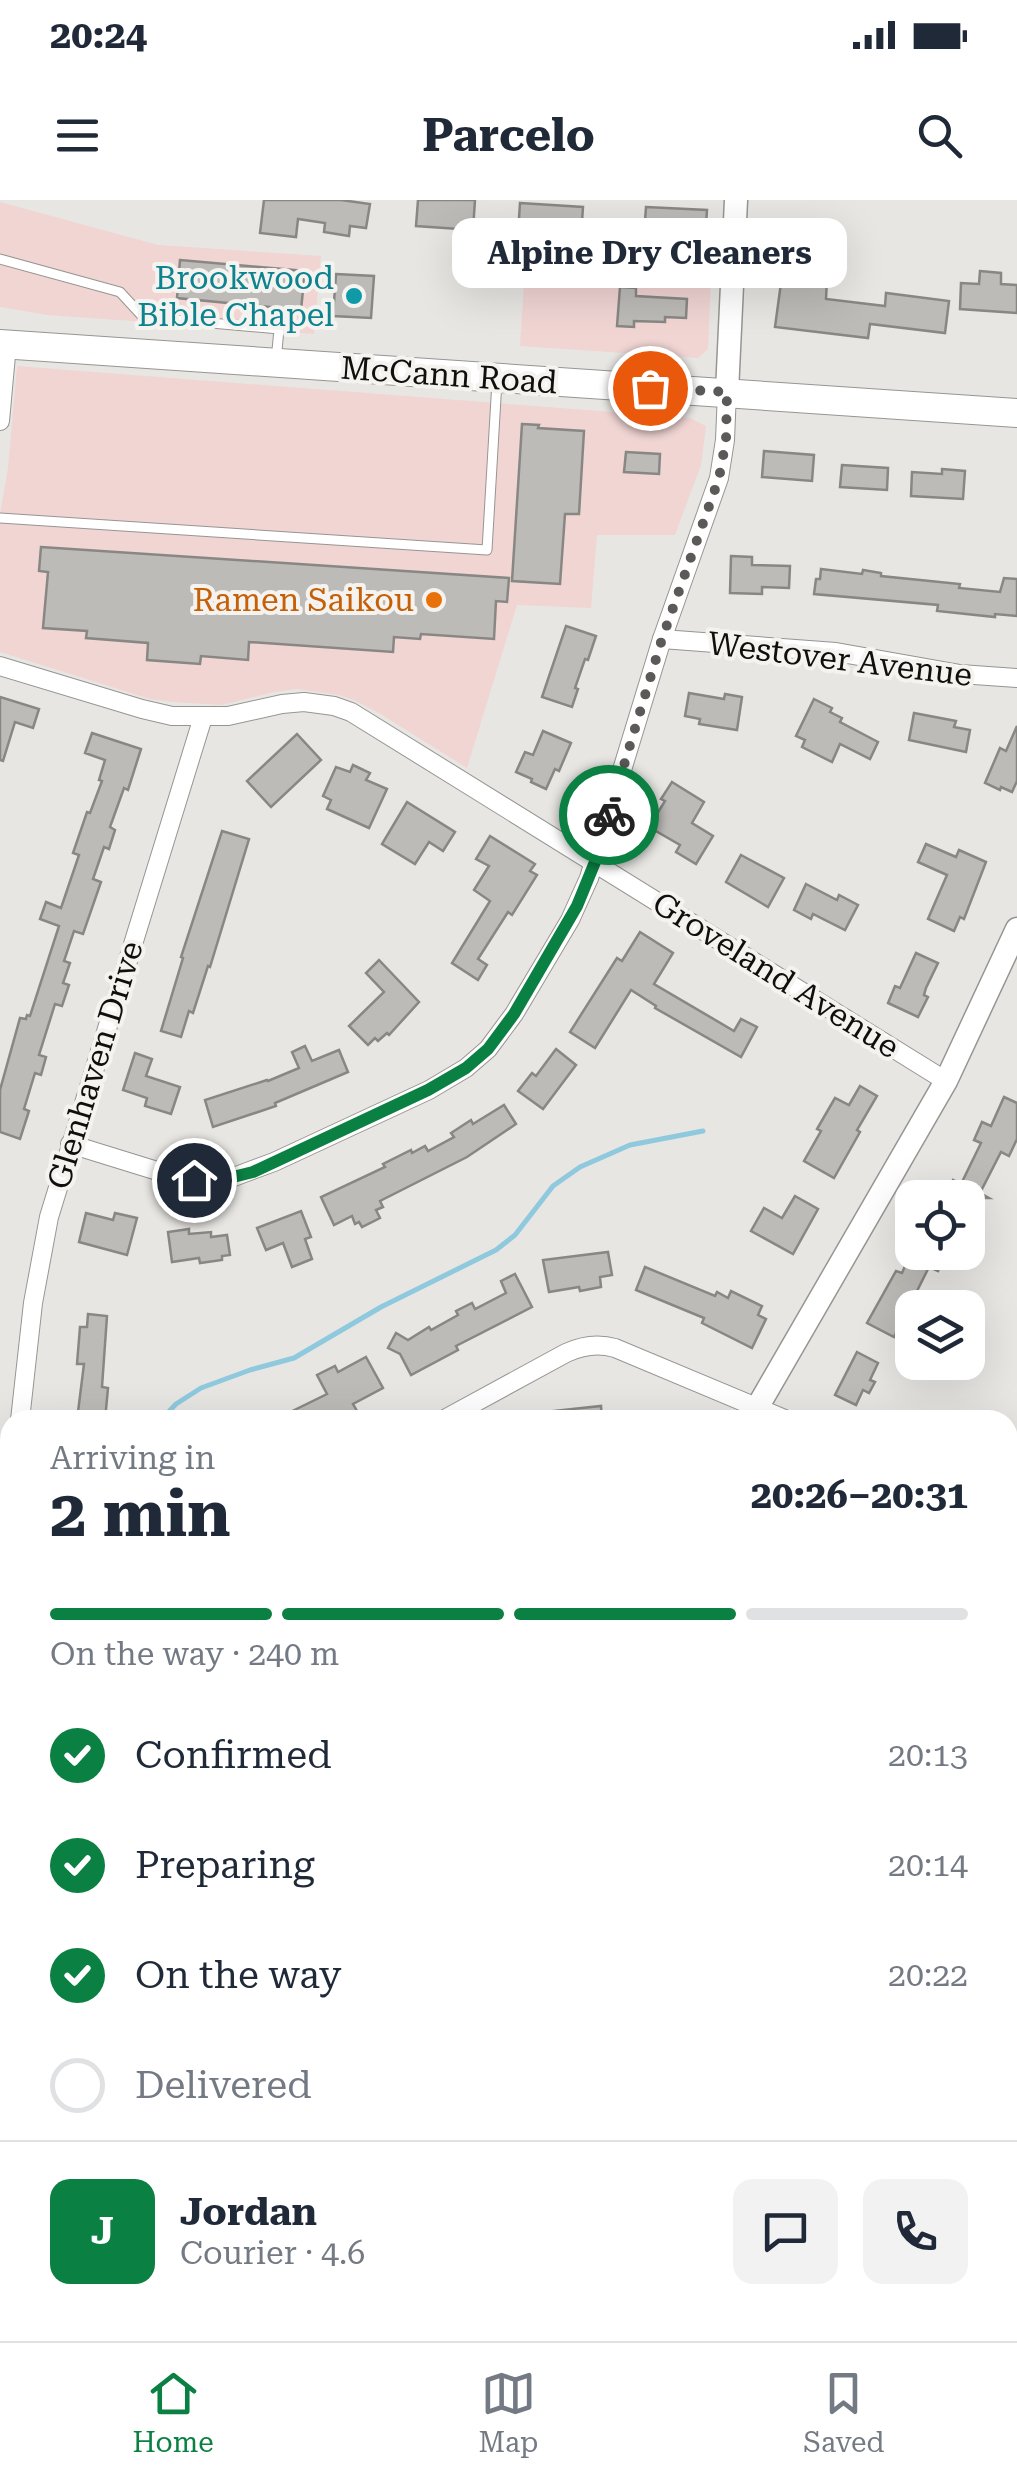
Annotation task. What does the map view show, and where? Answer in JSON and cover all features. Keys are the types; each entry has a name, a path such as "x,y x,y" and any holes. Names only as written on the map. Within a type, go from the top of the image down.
{"main road":[{"name":"McCann Road","path":"4,344 1017,412"}],"street":[{"path":"70,1144 180,1178 225,1179 253,1172 441,1083 472,1064 502,1033 584,892 662,639 719,478 726,440 736,200"},
{"path":"0,421 4,344"},
{"name":"Westover Avenue","path":"662,639 858,654 960,674 1017,678"},
{"name":"Groveland Avenue","path":"0,666 172,716 235,715 298,702 339,708 360,717 946,1080"},
{"name":"Glenhaven Drive","path":"21,1410 38,1268 49,1217 204,717"},
{"path":"755,1410 946,1080 1017,929"},
{"path":"461,1410 566,1352 598,1344 615,1348 745,1410"}],"lane":[{"path":"0,259 120,292 144,317 279,328 276,363"},
{"path":"0,518 486,550 497,378"}],"shaded area":[{"path":"0,202 158,245 321,256 314,334 47,315 0,307"},
{"path":"525,269 711,281 708,349 698,358 520,346"},
{"path":"17,366 690,418 706,426 701,465 675,535 597,535 591,608 517,605 467,768 379,713 338,695 297,689 222,705 172,702 150,699 0,652 0,514"}],"building":[{"path":"264,200 370,204 366,228 350,226 349,236 324,232 325,223 298,219 296,237 260,233"},
{"path":"418,200 475,200 473,230 416,226"},
{"path":"520,203 583,207 581,237 518,233"},
{"path":"646,207 707,210 705,238 644,234"},
{"path":"607,229 626,231 621,264 603,262"},
{"path":"782,239 810,241 809,257 828,258 826,299 885,306 886,293 949,301 945,333 870,324 868,338 775,327"},
{"path":"180,260 305,271 301,310 177,298"},
{"path":"980,271 1001,273 1001,284 1017,285 1017,313 960,309 961,283 979,284"},
{"name":"Brookwood Bible Chapel","path":"336,274 374,276 371,318 333,316"},
{"path":"620,287 636,288 636,296 687,299 686,318 665,317 665,322 634,321 634,327 617,326"},
{"path":"522,424 584,431 579,514 565,514 560,584 512,581"},
{"path":"764,451 814,455 812,481 762,477"},
{"path":"626,452 660,454 659,474 624,472"},
{"path":"842,465 888,468 887,490 840,487"},
{"path":"942,469 965,471 963,499 911,496 912,472 942,474"},
{"path":"41,547 509,578 507,602 496,601 494,639 421,634 420,639 394,637 393,652 249,642 248,660 201,656 200,664 147,660 148,643 86,638 87,631 43,628 48,572 39,571"},
{"path":"731,556 752,557 752,565 790,566 789,588 762,587 762,594 730,593"},
{"path":"821,569 862,574 863,570 881,576 1000,592 1004,578 1017,579 1017,616 937,611 938,605 814,594"},
{"path":"566,626 596,636 575,688 578,689 572,707 542,697"},
{"path":"689,693 724,699 725,694 742,697 737,730 699,724 700,719 685,716"},
{"path":"0,697 39,709 33,728 15,722 3,761 0,760"},
{"path":"814,699 832,708 830,712 842,718 840,722 878,742 870,759 840,744 832,762 802,747 805,740 796,736"},
{"path":"914,713 956,721 954,727 970,730 966,752 909,740"},
{"path":"1017,726 1017,781 1012,792 1001,787 1000,790 985,783 1000,748 1006,751"},
{"path":"543,731 571,743 546,789 516,772 525,752 533,755"},
{"path":"92,733 141,749 128,790 124,788 110,827 115,830 109,849 104,847 93,879 101,882 83,934 74,931 64,961 70,963 63,983 69,985 62,1006 55,1004 39,1055 46,1057 41,1075 35,1073 20,1139 0,1132 0,1090 20,1018 30,1016 59,926 40,919 46,902 61,908 79,855 73,853 102,781 99,780 105,760 85,753"},
{"path":"297,734 321,760 271,807 247,781"},
{"path":"353,765 370,773 366,780 387,789 369,828 327,809 331,800 323,796 336,767 350,772"},
{"path":"672,782 704,802 692,823 713,836 696,864 676,852 680,845 649,827"},
{"path":"407,802 455,832 443,851 429,842 415,864 382,844"},
{"path":"222,831 249,839 210,967 181,1037 161,1031"},
{"path":"490,836 535,864 530,871 537,875 478,959 487,965 478,980 452,963 490,901 474,890 489,866 476,859"},
{"path":"926,844 956,857 959,850 986,862 964,919 960,917 954,931 928,919 947,875 918,862"},
{"path":"741,855 784,878 768,907 726,882"},
{"path":"806,884 837,900 839,895 858,905 845,930 813,914 811,919 794,910"},
{"path":"640,932 673,953 654,984 734,1031 741,1019 757,1027 741,1057 631,990 595,1048 570,1032 617,958 622,961"},
{"path":"916,953 938,963 918,1017 888,1003 895,986 900,988"},
{"path":"379,960 419,1002 389,1035 378,1041 375,1038 368,1045 349,1026 384,992 366,973"},
{"path":"305,1046 312,1061 339,1050 348,1072 275,1103 276,1106 213,1127 205,1100 299,1068 292,1052"},
{"path":"556,1049 576,1065 543,1109 518,1091 532,1073 536,1076"},
{"path":"135,1053 152,1059 146,1076 180,1087 171,1114 145,1106 147,1098 123,1090"},
{"path":"860,1086 877,1096 834,1178 804,1161 835,1098 849,1105"},
{"path":"1004,1097 1017,1103 1017,1139 1009,1156 1001,1152 985,1183 985,1180 963,1180 981,1143 974,1140 982,1122 991,1126"},
{"path":"504,1105 516,1124 467,1157 380,1201 383,1207 376,1210 380,1218 362,1227 359,1222 355,1224 352,1216 334,1225 321,1197 385,1167 383,1164 411,1150 412,1153 425,1146 428,1151 454,1137 451,1133 471,1120 473,1124"},
{"path":"795,1196 818,1209 793,1254 751,1231 764,1208 782,1218"},
{"path":"301,1211 311,1237 305,1239 312,1259 292,1267 283,1243 266,1250 257,1228"},
{"path":"86,1213 113,1220 115,1213 137,1218 127,1255 79,1242"},
{"path":"189,1229 189,1234 227,1235 230,1255 200,1263 199,1258 172,1262 168,1232"},
{"path":"608,1252 612,1275 600,1277 601,1287 549,1292 543,1260"},
{"path":"645,1267 715,1296 717,1292 728,1298 731,1291 762,1306 758,1315 766,1319 752,1348 702,1323 704,1318 636,1290"},
{"path":"928,1270 918,1290 895,1290 894,1337 867,1323 896,1271"},
{"path":"515,1274 532,1307 456,1346 458,1350 411,1375 400,1354 388,1348 396,1333 408,1340 458,1315 456,1311 472,1303 475,1309 506,1293 501,1281"},
{"path":"88,1314 107,1316 102,1387 108,1388 106,1410 78,1410 84,1364 77,1364 80,1327 87,1327"},
{"path":"857,1352 878,1363 870,1380 875,1382 869,1393 863,1390 856,1405 835,1395"},
{"path":"366,1357 383,1388 353,1404 356,1410 294,1410 327,1394 317,1375 335,1366 338,1372"},
{"path":"601,1406 601,1410 563,1410"}],"waterway":[{"path":"170,1410 201,1388 294,1358 381,1307 496,1250 515,1235 553,1186 580,1167 630,1145 703,1131"}],"way so far":[{"path":"609,815 662,639 715,492 726,440 727,392 650,388"}],"place":[{"name":"Brookwood Bible Chapel","path":"354,296"},
{"name":"Alpine Dry Cleaners","path":"650,388"},
{"name":"Ramen Saikou","path":"434,600"}],"route":[{"path":"194,1180 225,1179 253,1172 428,1090 472,1064 502,1033 570,920 584,892 609,815"}]}
